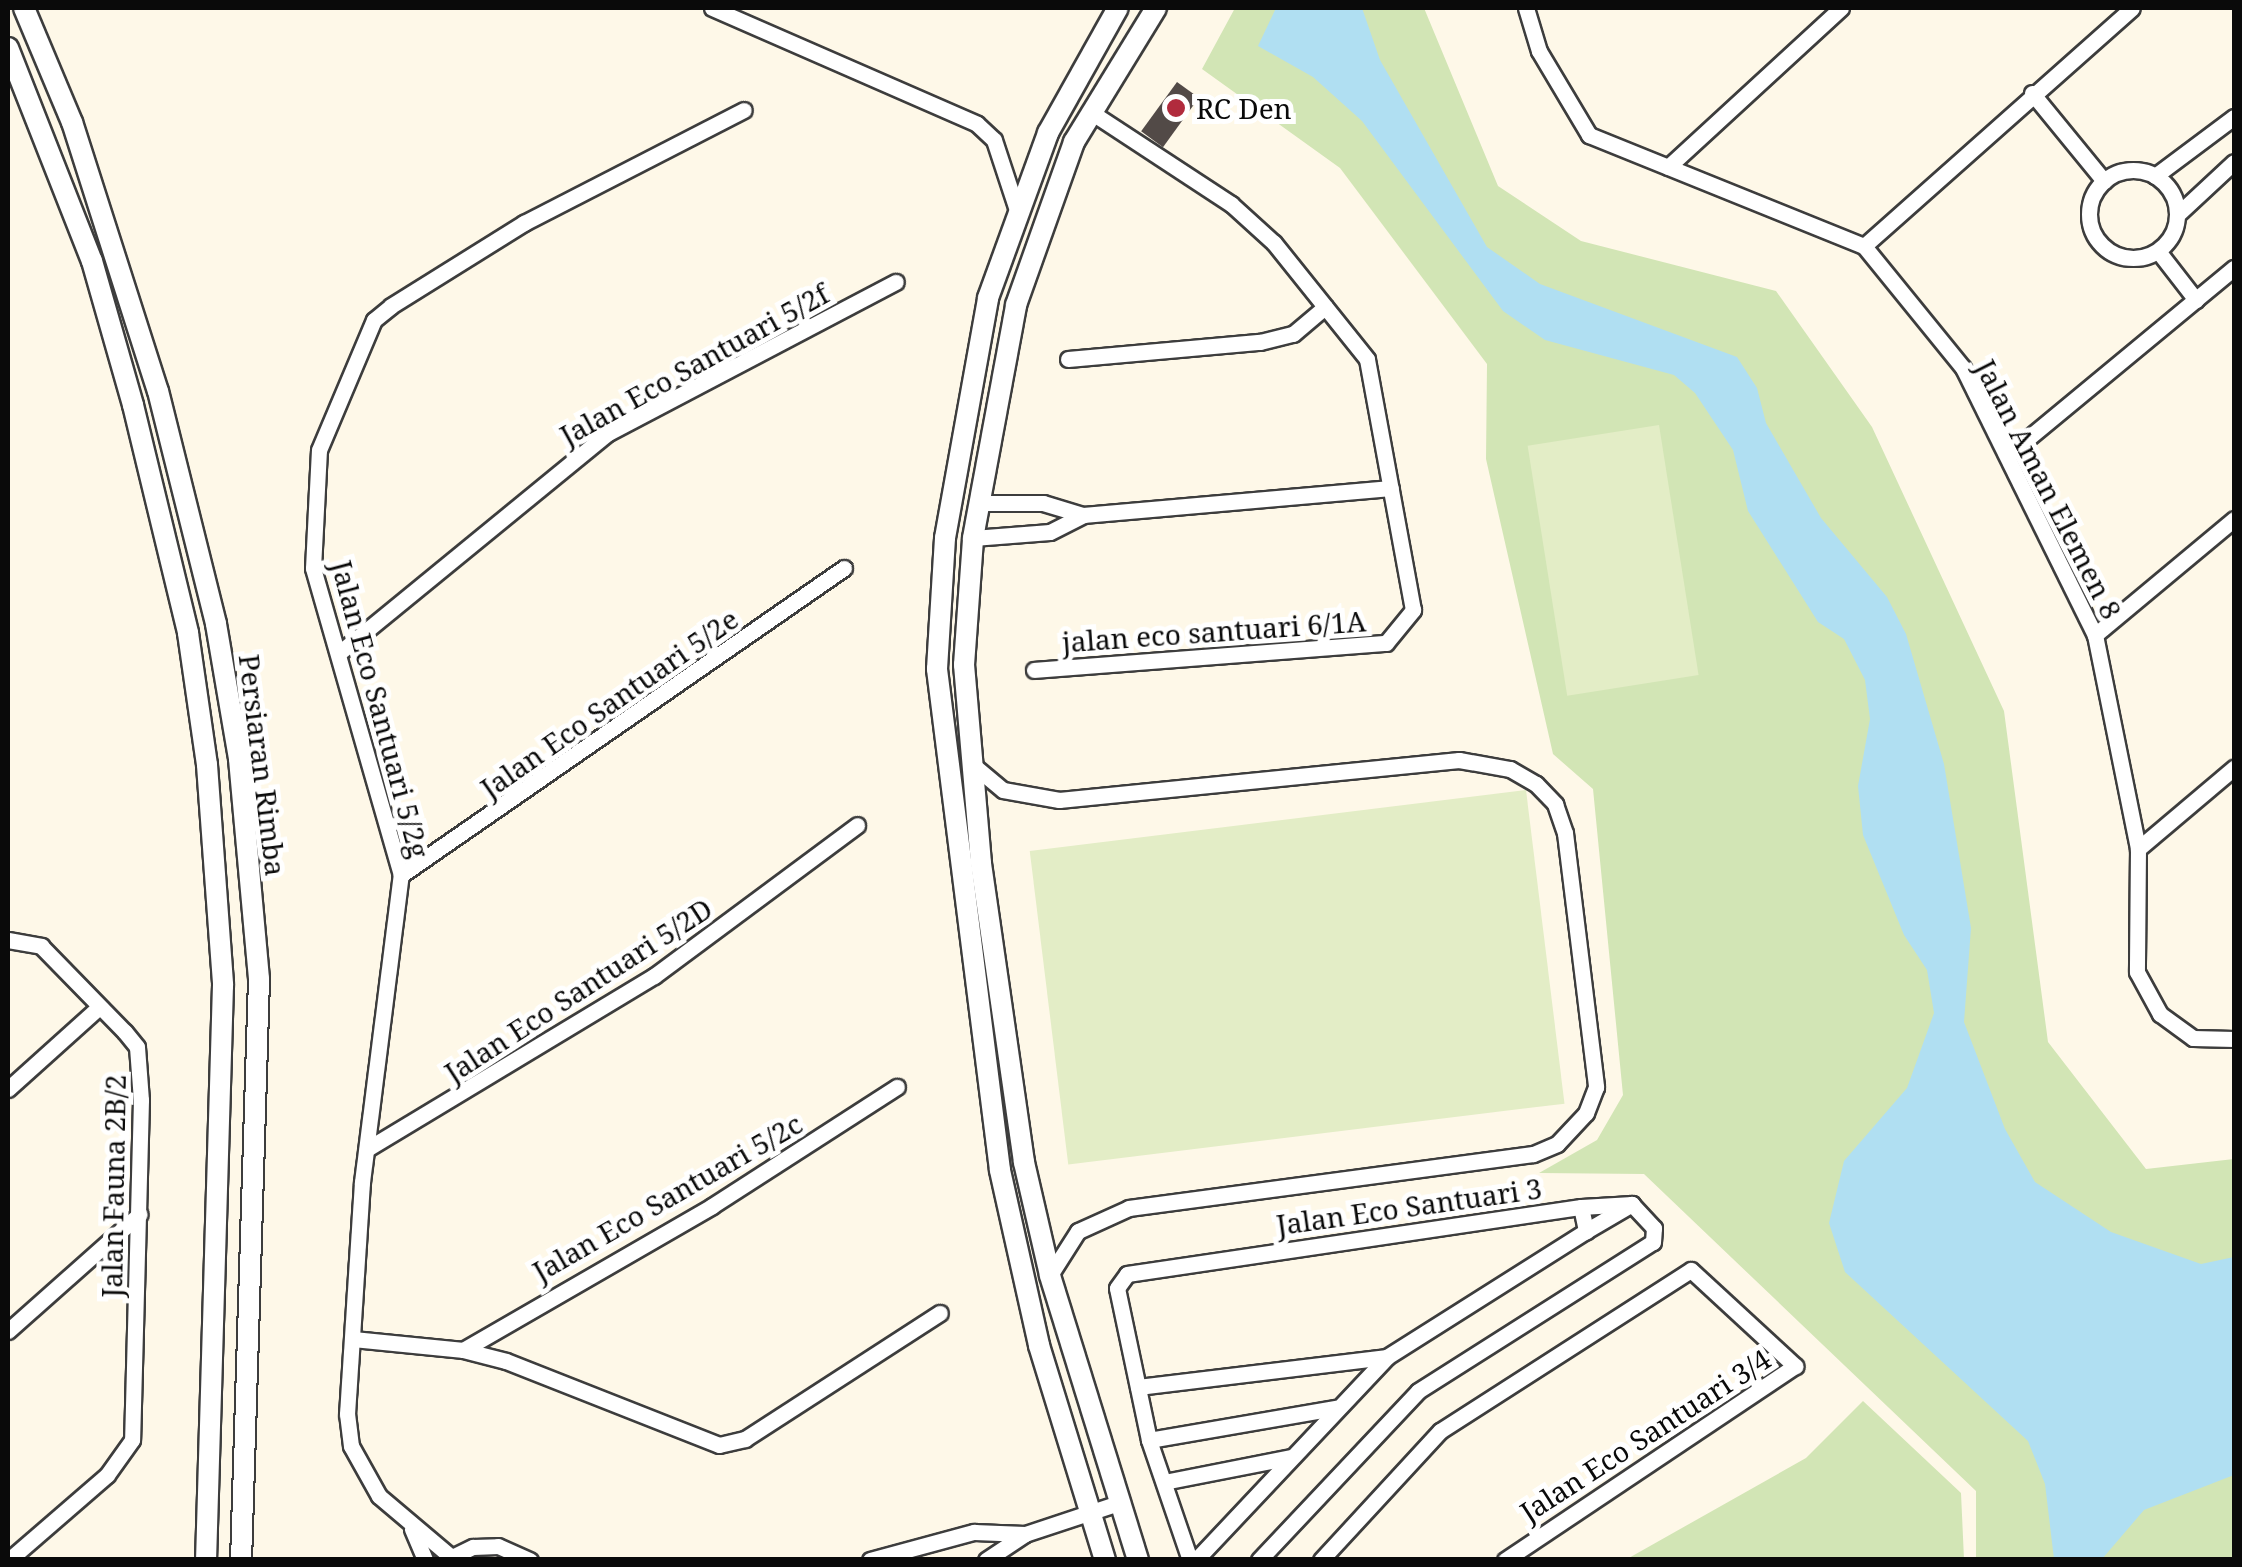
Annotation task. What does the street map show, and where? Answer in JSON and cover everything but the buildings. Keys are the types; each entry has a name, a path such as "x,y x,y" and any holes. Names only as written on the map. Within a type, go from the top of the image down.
{"street":[{"name":"Persiaran Rimba","path":"24,8 104,214 158,391 216,624 239,759 259,979 241,1560"},
{"path":"712,8 976,124 994,140 1016,207"},
{"path":"1105,1560 1039,1346 1000,1170 937,669 945,538 963,414 1016,207 1048,132 1118,8"},
{"path":"1138,1560 1050,1275 1024,1162 973,765 964,665 973,538 1016,305 1050,198 1092,112 1156,8"},
{"path":"1668,167 1842,8"},
{"path":"1864,246 2132,8"},
{"name":"Jalan Aman Elemen 8","path":"1529,9 1539,51 1590,135 1864,246 1962,368 2096,635 2138,849 2137,972 2160,1014 2193,1038 2227,1040"},
{"name":"Persiaran Rimba","path":"8,48 92,261 156,489 207,765 224,985 206,1560"},
{"path":"2032,93 2104,180"},
{"name":"Jalan Eco Santuari 5/2g","path":"410,1525 379,1496 351,1446 353,1339 366,1148 401,876 313,568 312,503 318,450 374,320 524,223 744,110"},
{"name":"jalan eco santuari 6/1A","path":"1034,670 1386,644 1413,610 1367,359 1274,243 1230,203 1092,112"},
{"path":"2155,176 2234,117"},
{"path":"2178,214 2167,185 2155,176 2129,170 2104,180 2089,206 2102,248 2130,259 2158,251 2178,214 2234,162"},
{"path":"2158,251 2196,300"},
{"path":"2008,454 2234,268"},
{"name":"Jalan Eco Santuari 5/2f","path":"340,653 595,442 896,282"},
{"path":"1068,359 1260,342 1293,334 1324,307"},
{"path":"979,503 1043,504 1083,515 1392,488"},
{"path":"973,538 1050,532 1083,515"},
{"path":"2096,635 2234,520"},
{"name":"Jalan Eco Santuari 5/2e","path":"401,876 844,568"},
{"path":"973,765 1004,790 1060,800 1459,760 1510,769 1536,784 1555,804 1566,832 1596,1087 1586,1114 1557,1144 1533,1154 1129,1208 1078,1232 1050,1275"},
{"path":"2138,849 2234,768"},
{"name":"Jalan Eco Santuari 5/2D","path":"366,1148 654,976 857,825"},
{"name":"Jalan Fauna 2B/2","path":"8,940 42,946 137,1047 140,1214 132,1440 107,1476 9,1560"},
{"path":"8,1089 99,1006"},
{"path":"2227,1040 2234,1028"},
{"name":"Jalan Eco Santuari 5/2c","path":"463,1350 712,1206 897,1087"},
{"path":"1580,1207 1632,1204"},
{"path":"1586,1231 1632,1204"},
{"path":"1259,1560 1418,1391 1653,1242 1654,1228 1632,1204"},
{"name":"Jalan Eco Santuari 3","path":"1580,1207 1586,1231 1388,1358 1193,1560 1149,1440 1117,1288 1128,1274 1580,1207"},
{"path":"8,1331 140,1214"},
{"name":"Jalan Eco Santuari 3/4","path":"1321,1560 1440,1431 1691,1270 1796,1366 1505,1560"},
{"path":"353,1339 463,1350 719,1445 744,1439 940,1313"},
{"path":"1138,1388 1388,1358"},
{"path":"1149,1440 1336,1408"},
{"path":"1164,1482 1291,1457"},
{"path":"986,1560 1025,1534 1119,1502"},
{"path":"410,1525 448,1558 498,1546 530,1560"},
{"path":"410,1525 425,1560"},
{"path":"870,1560 974,1532 1025,1534"}],"green space":[{"path":"1235,8 1424,8 1498,186 1581,241 1776,291 1872,427 2004,711 2048,1042 2146,1169 2234,1159 2234,1559 1976,1559 1976,1491 1644,1174 1539,1173 1597,1140 1623,1095 1593,789 1553,754 1486,459 1487,364 1340,168 1202,69"},
{"path":"1659,425 1699,675 1567,696 1528,446"},
{"path":"1526,790 1565,1104 1068,1165 1030,851"},
{"path":"1863,1401 1961,1493 1964,1559 1627,1559 1806,1458"}],"water":[{"path":"1276,8 1362,8 1380,60 1487,247 1540,284 1737,357 1757,388 1766,423 1821,518 1887,597 1906,634 1944,764 1971,928 1964,1022 2005,1129 2035,1182 2111,1232 2201,1264 2234,1257 2234,1475 2144,1510 2102,1559 2054,1559 2045,1484 2028,1441 1845,1272 1829,1223 1844,1161 1907,1088 1934,1013 1927,970 1904,935 1863,835 1858,786 1870,719 1865,680 1844,639 1818,622 1748,511 1733,450 1695,393 1674,375 1545,340 1503,311 1362,121 1313,77 1258,46"}],"place":[{"name":"RC Den","path":"1176,108"}]}
